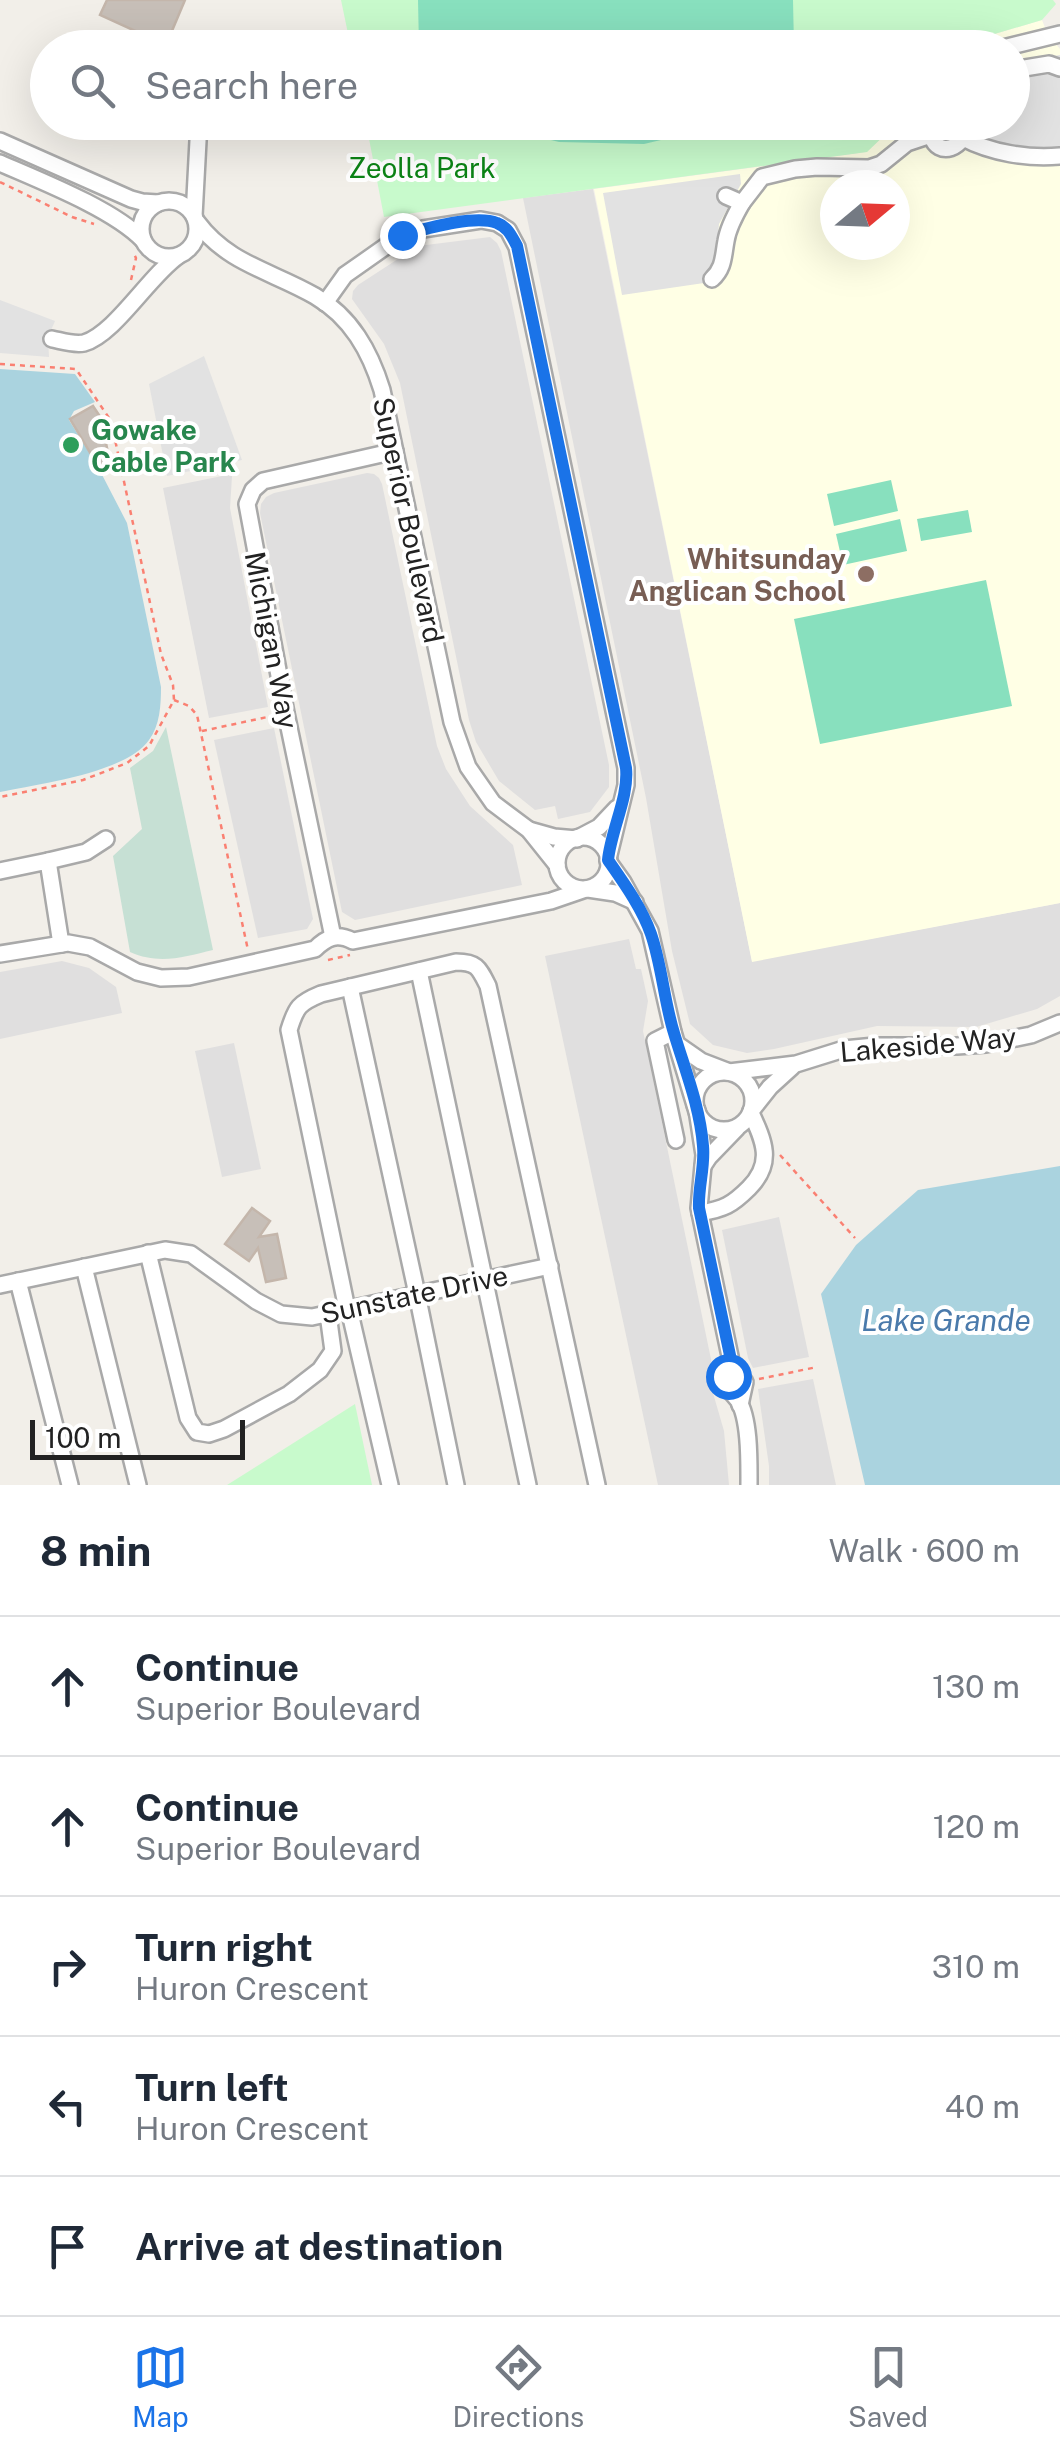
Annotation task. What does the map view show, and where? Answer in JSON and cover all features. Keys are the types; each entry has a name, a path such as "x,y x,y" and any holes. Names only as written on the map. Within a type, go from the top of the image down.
{"street":[{"path":"1030,41 1060,34"},
{"path":"1030,67 1049,64 1060,68"},
{"path":"52,339 76,344 90,341 134,301 159,271 194,243 197,140"},
{"path":"712,279 720,272 730,227 762,177 817,166 869,168 912,140"},
{"path":"934,140 944,149 956,147 959,140"},
{"path":"973,140 976,145 1010,153 1041,158 1060,156"},
{"path":"0,141 134,200 182,204 196,219"},
{"path":"0,163 124,224 141,244 159,255 179,255"},
{"path":"134,301 145,277 142,222 147,212 196,168"},
{"path":"726,196 742,203"},
{"name":"Superior Boulevard","path":"196,219 214,242 233,257 325,303 353,329 370,356 382,390 452,722 468,766 493,803 529,830 558,866"},
{"path":"0,954 61,944 90,947 137,972 161,978 189,977 315,949 333,937 353,941 558,900 587,889 602,880 607,871 627,779 625,760 517,246 508,230 481,220 402,235 345,276 325,303"},
{"name":"Superior Boulevard","path":"179,255 233,257"},
{"name":"Michigan Way","path":"333,937 246,504 255,486 267,480 395,451"},
{"path":"527,904 550,887 561,850 598,827 620,805"},
{"name":"Superior Boulevard","path":"529,830 578,838"},
{"path":"578,838 598,843 653,940 703,1139 700,1214 731,1360 745,1380 740,1405 748,1444 749,1485"},
{"path":"0,870 86,852 106,839"},
{"path":"48,862 61,944"},
{"path":"558,866 567,884 615,892 634,902"},
{"path":"390,1485 289,1030 294,1012 302,1002 321,994 470,962 480,970 488,986 597,1485"},
{"path":"419,971 528,1485"},
{"path":"350,987 456,1485"},
{"name":"Lakeside Way","path":"728,1072 796,1064 844,1049 986,1044 1031,1035 1060,1023"},
{"path":"676,1038 701,1061 743,1078 753,1100 747,1116 704,1166"},
{"path":"676,1038 655,1041 676,1140"},
{"name":"Lakeside Way","path":"747,1116 770,1086 796,1064"},
{"path":"728,1072 716,1072 705,1078 696,1093 696,1107 702,1120 718,1129 729,1130 747,1116"},
{"path":"700,1214 732,1204 762,1172 762,1143 747,1116"},
{"name":"Sunstate Drive","path":"0,1285 165,1250 191,1254 256,1301 281,1314 312,1317 550,1266"},
{"path":"148,1253 188,1418 197,1432 209,1434 224,1429 289,1394 320,1370 333,1351 328,1314"},
{"path":"84,1267 138,1485"},
{"path":"18,1281 70,1485"}],"path":[{"path":"0,182 102,226"},
{"path":"134,301 127,295 141,244"},
{"path":"0,364 76,369 112,421 161,654 173,685 173,703 149,746 132,760 94,776 0,797"},
{"path":"173,703 189,706 197,715 251,964"},
{"path":"330,959 349,955"},
{"path":"780,1154 855,1238"},
{"path":"755,1380 817,1367"}],"shaded area":[{"name":"Whitsunday Anglican School","path":"1042,20 1060,49 1060,903 752,962 594,189 866,152 879,140 1030,140 1030,30 1008,30"},
{"path":"1060,55 1060,163 1036,166 996,157 968,140 1030,140 1030,60"},
{"path":"740,174 741,184 719,224 716,256 704,283 622,295 603,193"},
{"path":"593,189 752,961 1060,903 1060,996 1037,1009 976,1027 877,1026 747,1053 713,1045 690,1024 672,951 646,798 523,198"},
{"path":"490,237 501,251 609,765 609,787 590,812 558,819 555,806 535,810 499,781 476,742 400,383 384,344 352,299 358,285 418,246"},
{"path":"0,300 55,321 48,337 49,357 0,353"},
{"path":"204,356 242,460 167,476 149,384"},
{"path":"374,474 382,484 437,746 446,769 470,806 513,845 522,885 355,920 342,912 260,513 261,504 274,493"},
{"path":"232,476 230,508 268,707 209,718 163,488"},
{"path":"166,727 213,950 161,959 130,952 113,856 142,829 130,768 153,751"},
{"path":"274,728 313,919 307,929 258,938 214,740"},
{"path":"629,939 648,1001 643,1031 712,1364 713,1393 724,1431 729,1485 658,1485 545,956"},
{"path":"62,961 89,968 116,987 122,1013 0,1039 0,972"},
{"path":"234,1043 261,1169 222,1177 195,1051"},
{"path":"779,1217 809,1357 753,1368 722,1230"},
{"path":"813,1379 836,1485 769,1485 758,1389"}],"green space":[{"path":"341,0 1053,0 1056,4 1042,20 1008,30 347,30"},
{"path":"418,0 793,0 794,30 419,30"},
{"name":"Zeolla Park","path":"369,140 880,140 867,152 384,217"},
{"path":"551,140 661,140 644,144"},
{"path":"891,480 898,511 834,526 827,494"},
{"path":"968,510 972,532 921,541 917,519"},
{"path":"900,519 907,551 843,565 836,534"},
{"path":"986,580 1012,706 820,744 794,619"},
{"path":"355,1404 372,1485 227,1485"}],"water":[{"path":"0,369 75,374 95,402 74,411 69,420 127,523 161,687 156,728 138,751 102,769 0,792"},
{"name":"Lake Grande","path":"1060,1166 1060,1485 865,1485 821,1294 856,1245 918,1190"}],"building":[{"path":"107,0 185,0 172,30 133,30 100,15"},
{"path":"93,406 101,418 110,463 98,466 70,419"},
{"path":"252,1208 270,1221 259,1237 277,1234 286,1278 266,1282 258,1248 249,1261 225,1244"}],"place":[{"name":"Gowake Cable Park","path":"71,445"},
{"name":"Whitsunday Anglican School","path":"866,574"}],"route":[{"path":"402,235 481,220 508,230 517,246 626,768 626,785 608,860 650,930 674,1032 690,1080 704,1155 699,1208 731,1360 728,1376"}]}
